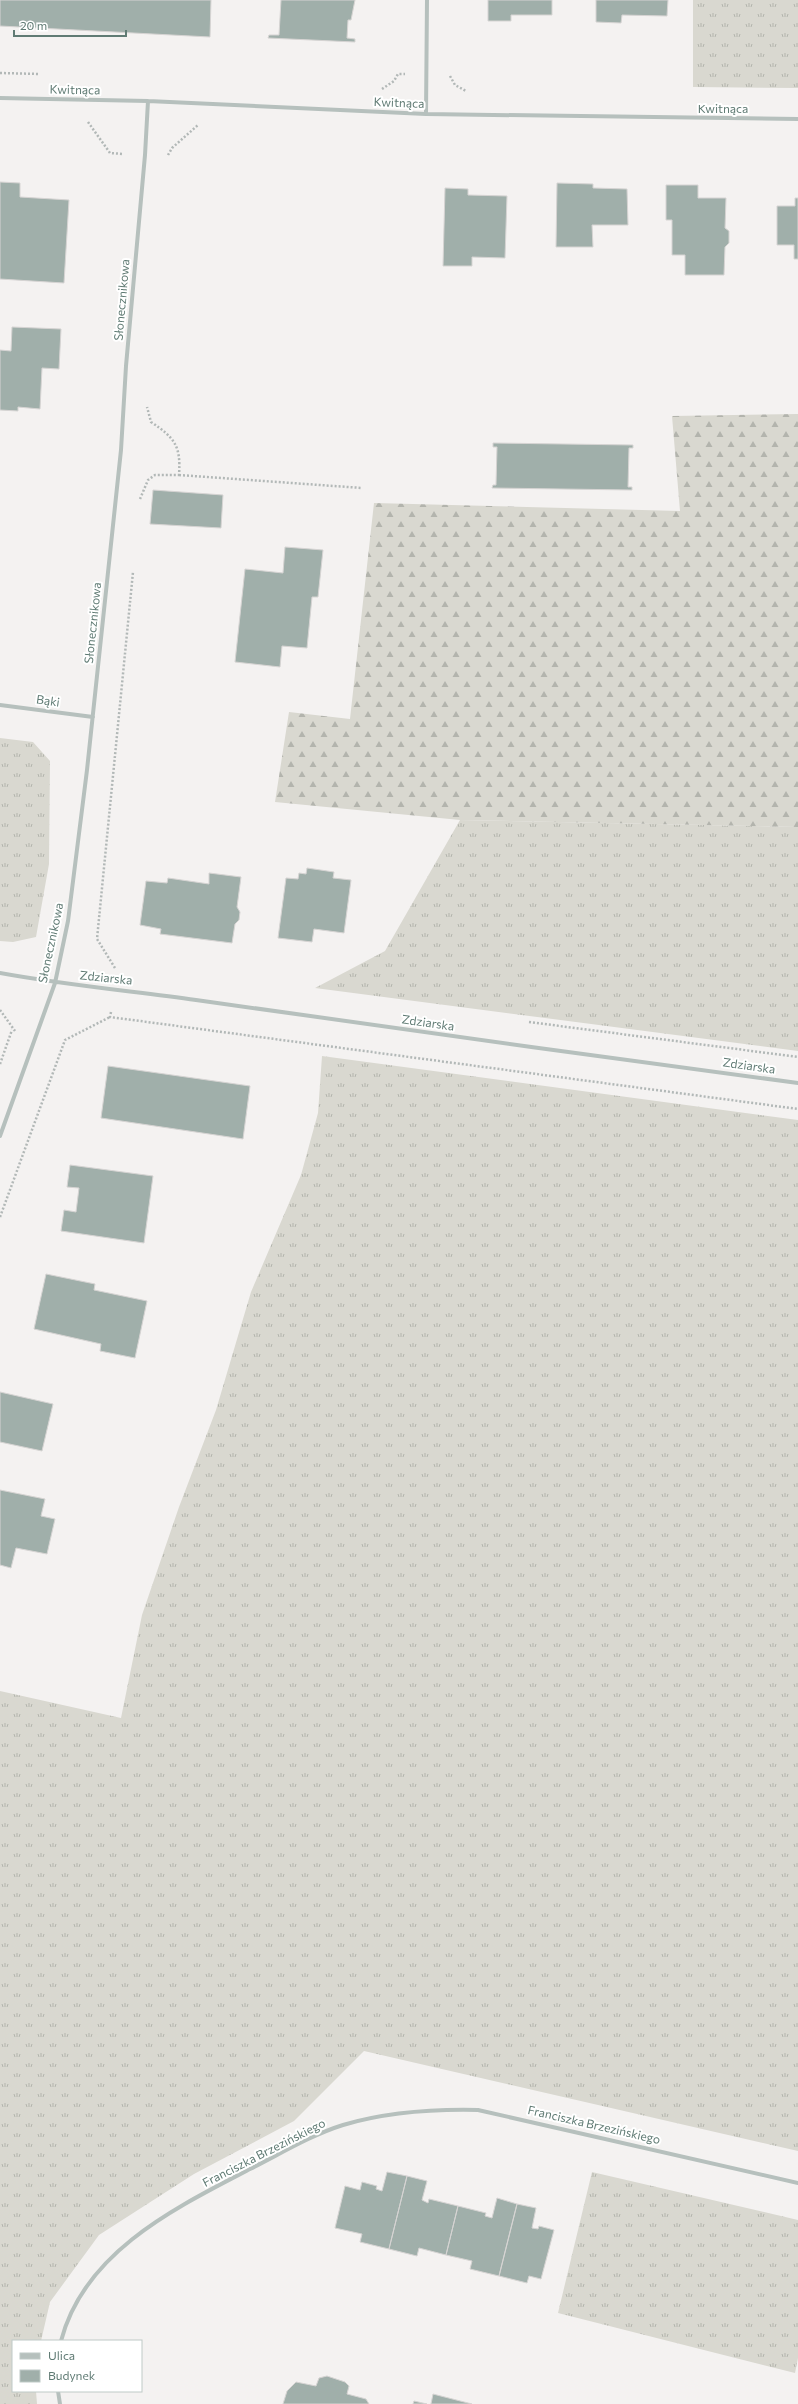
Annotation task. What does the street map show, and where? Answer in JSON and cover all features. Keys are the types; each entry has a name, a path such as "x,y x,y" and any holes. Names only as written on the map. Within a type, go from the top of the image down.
{"street":[{"path":"426,114 427,0"},
{"name":"Kwitnąca","path":"0,98 148,101 426,114 798,119"},
{"name":"Słonecznikowa","path":"0,1136 55,983 68,921 93,717 121,450 126,366 145,155 148,101"},
{"name":"Bąki","path":"0,705 93,717"},
{"path":"0,973 55,983"},
{"name":"Zdziarska","path":"55,983 114,988 372,1026 798,1083"},
{"name":"Franciszka Brzezińskiego","path":"61,2340 76,2303 91,2280 122,2246 163,2218 290,2149 321,2134 376,2117 448,2109 478,2110 798,2183"},
{"path":"58,2392 60,2404"}],"path":[{"path":"0,73 46,75"},
{"path":"378,90 391,84 398,74 449,74 455,85 469,92"},
{"path":"167,156 172,148 197,128 201,104"},
{"path":"89,122 110,153"},
{"path":"147,405 151,422 172,438 180,454 179,475"},
{"path":"139,506 148,480 155,475 179,475 362,488"},
{"path":"116,969 97,939 133,569"},
{"path":"0,1217 64,1040 110,1017"},
{"path":"0,1064 12,1030"}],"green space":[{"path":"693,0 798,0 798,88 693,87"},
{"path":"798,414 798,827 460,820 275,802 289,712 350,719 374,503 680,511 672,416"},
{"path":"0,738 33,742 50,761 49,864 36,937 13,942 0,941"},
{"path":"460,820 798,827 798,1051 315,988 385,951"},
{"path":"322,1056 798,1120 798,2151 364,2051 294,2121 194,2174 99,2235 50,2302 41,2340 12,2340 12,2392 36,2392 37,2404 0,2404 0,1691 121,1718 142,1615 179,1507 216,1410 251,1292 301,1175 318,1113"},
{"path":"592,2172 798,2220 798,2358 795,2373 558,2313"}],"building":[{"path":"0,0 211,0 210,37 0,26"},
{"path":"281,0 355,0 351,20 348,20 347,38 355,39 355,42 268,38 269,35 279,35"},
{"path":"488,0 552,0 552,15 511,15 511,21 488,21"},
{"path":"596,0 668,0 667,16 622,15 621,23 596,22"},
{"path":"0,182 20,183 20,197 69,200 64,283 0,279"},
{"path":"557,183 593,184 593,188 627,189 628,225 592,225 593,247 556,247"},
{"path":"666,185 698,185 698,198 726,198 725,228 729,231 729,243 725,247 724,275 685,275 685,255 672,255 672,220 666,220"},
{"path":"445,188 468,189 468,195 507,196 505,258 472,257 472,266 443,266"},
{"path":"795,198 798,198 798,259 794,259 794,245 777,245 777,206 795,206"},
{"path":"12,327 61,329 59,369 42,368 40,409 18,407 18,411 0,410 0,350 11,351"},
{"path":"493,443 633,445 633,448 629,448 628,487 632,487 632,490 492,488 493,485 496,485 497,447 493,447"},
{"path":"153,490 223,495 221,528 150,524"},
{"path":"285,547 323,550 318,597 312,597 307,648 282,646 280,667 235,662 245,569 283,573"},
{"path":"307,868 334,872 333,878 351,880 344,933 314,929 312,942 278,938 286,878 298,879 299,873 306,874"},
{"path":"209,873 241,877 237,907 240,912 239,920 235,924 232,943 160,934 161,929 140,925 146,881 167,883 168,878 209,884"},
{"path":"108,1066 250,1086 243,1139 101,1118"},
{"path":"70,1165 153,1176 144,1243 61,1231 64,1210 76,1212 79,1188 67,1187"},
{"path":"46,1274 95,1284 94,1290 147,1301 135,1358 100,1351 101,1344 34,1329"},
{"path":"0,1392 53,1404 42,1451 0,1442"},
{"path":"0,1490 45,1499 41,1516 55,1519 47,1554 16,1548 11,1568 0,1565"},
{"path":"387,2172 407,2176 389,2249 360,2242 362,2234 335,2228 345,2186 360,2190 362,2182 377,2186 376,2189 382,2191"},
{"path":"407,2176 427,2181 422,2200 428,2203 429,2199 458,2206 446,2255 419,2248 417,2256 389,2249"},
{"path":"497,2198 517,2204 499,2276 470,2269 472,2261 446,2255 458,2206 486,2213 485,2216 492,2218"},
{"path":"517,2204 536,2208 532,2228 538,2229 539,2226 554,2230 541,2279 529,2276 527,2283 499,2276"},
{"path":"327,2376 345,2382 349,2386 347,2394 366,2399 369,2404 283,2404 287,2391 296,2382 316,2386 319,2378"},
{"path":"433,2394 472,2404 431,2404"},
{"path":"414,2401 427,2404 413,2404"}]}
